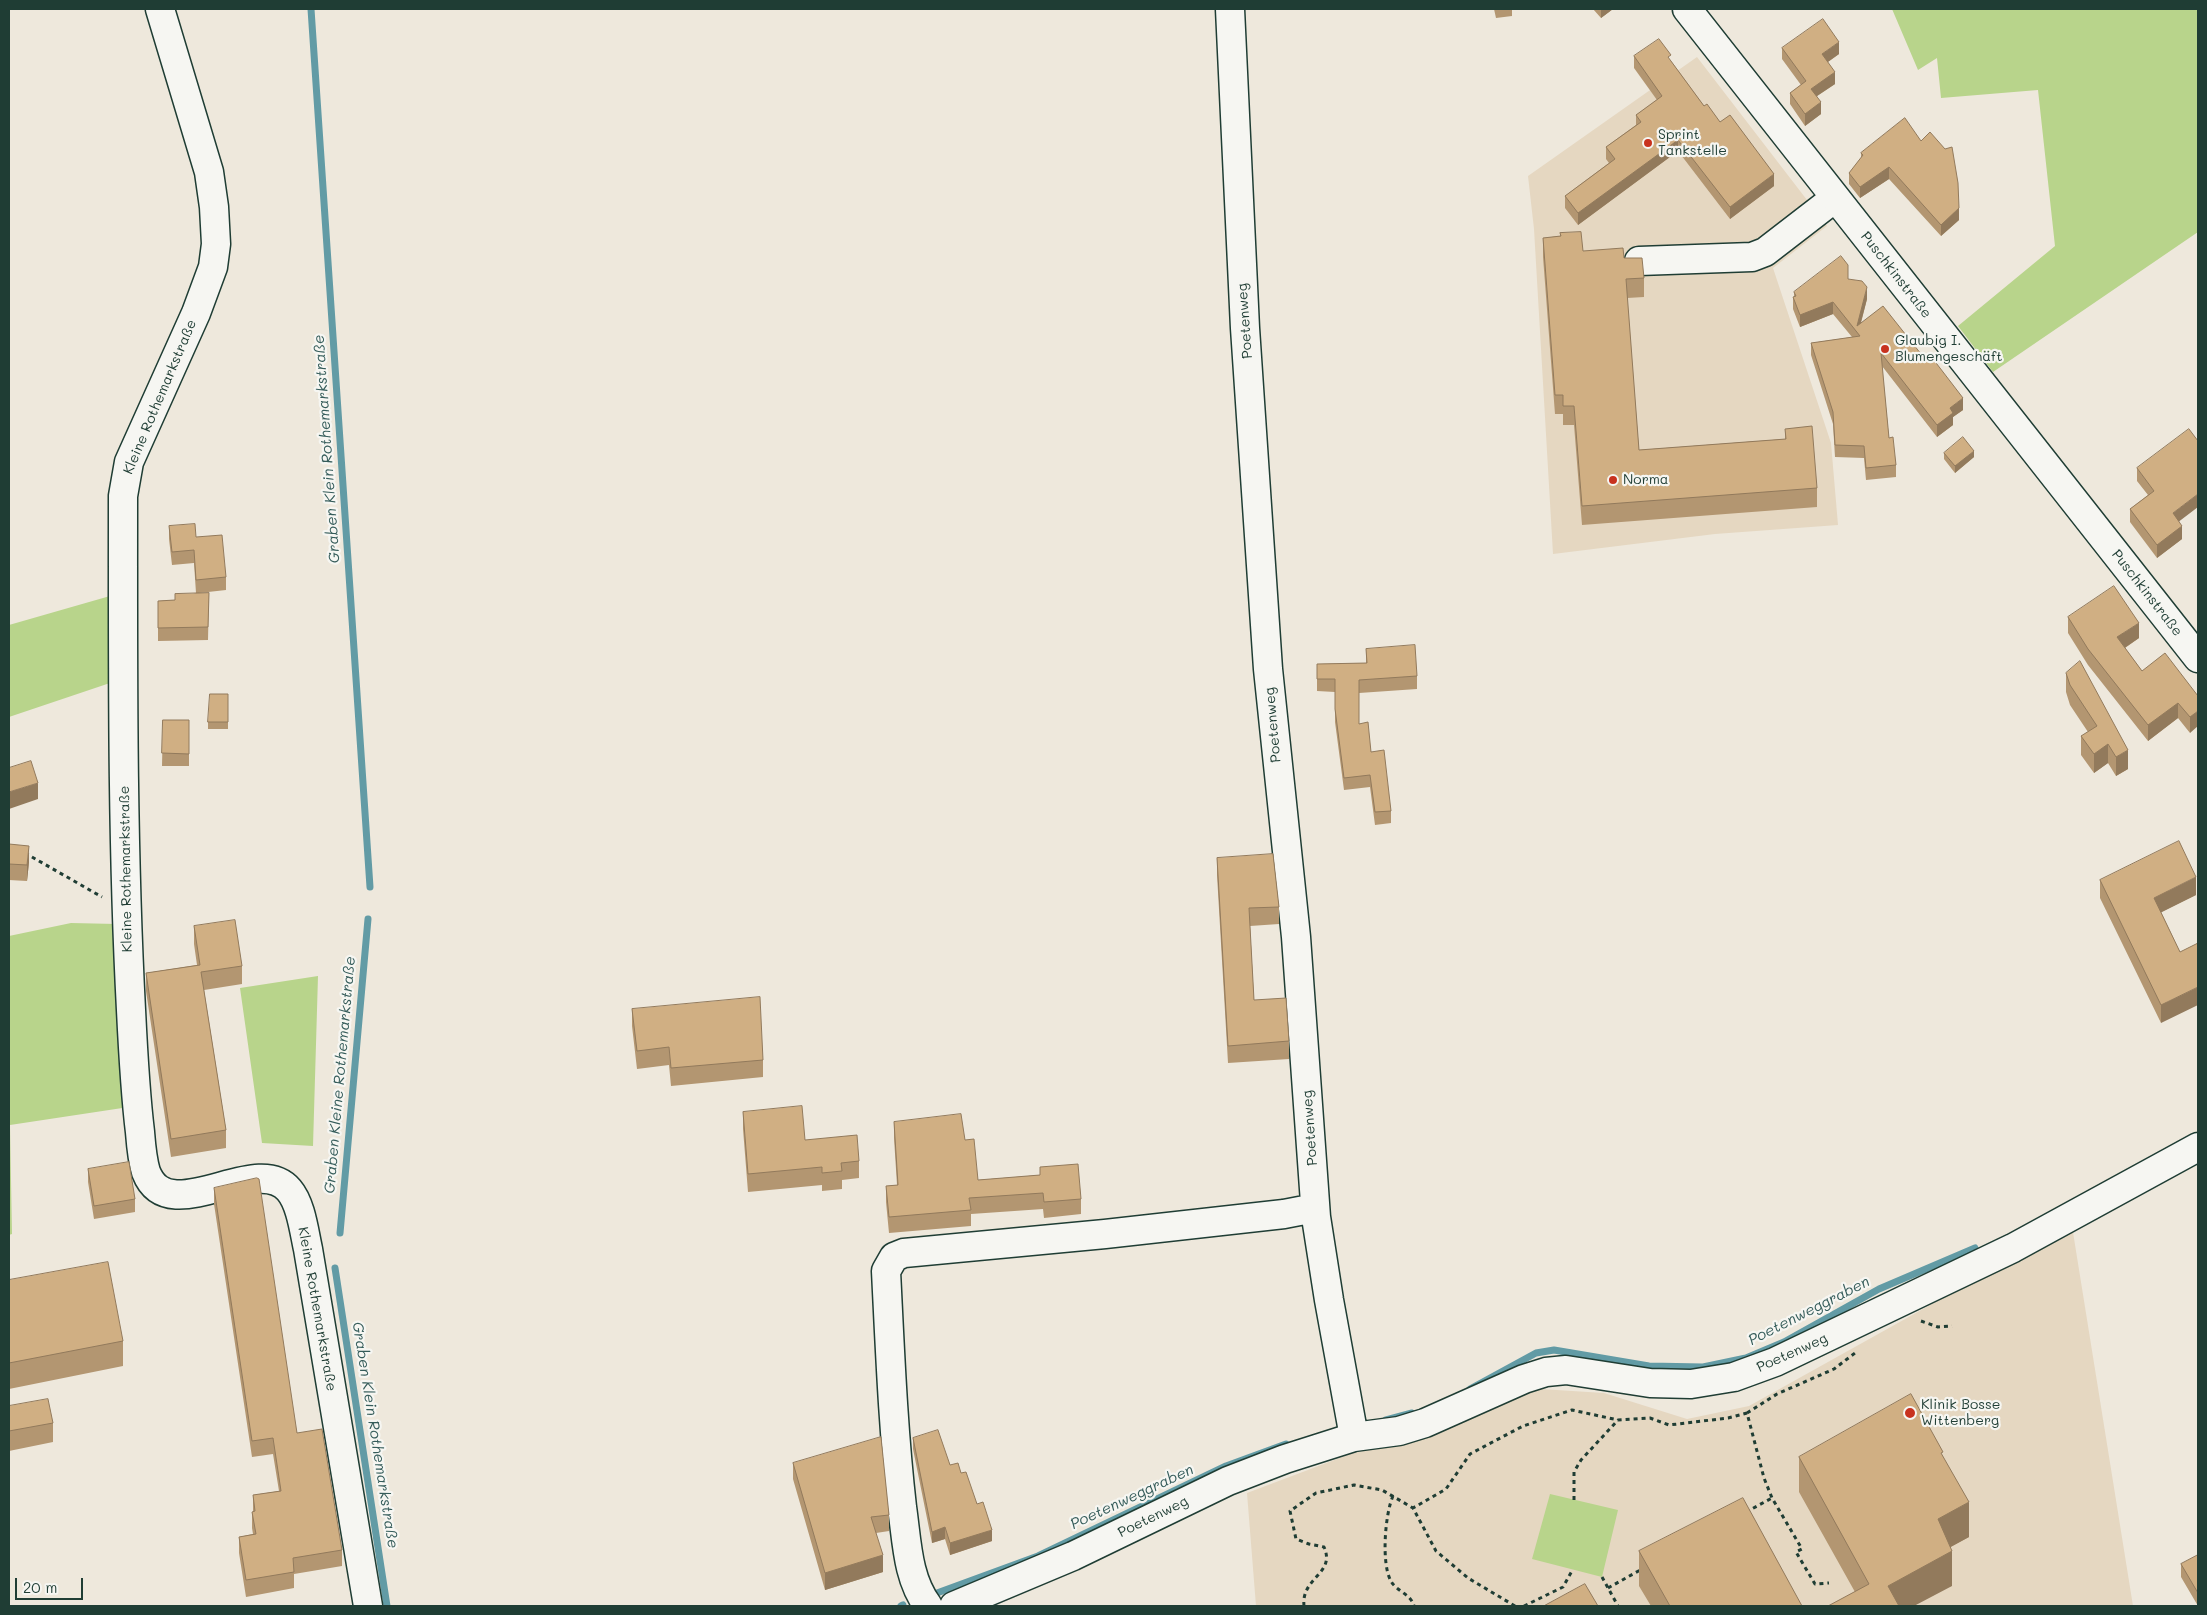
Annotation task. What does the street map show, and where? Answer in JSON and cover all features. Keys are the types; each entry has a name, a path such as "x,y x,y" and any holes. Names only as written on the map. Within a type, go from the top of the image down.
{"street":[{"name":"Kleine Rothemarkstraße","path":"160,9 209,172 214,207 216,244 213,267 196,313 129,462 123,496 126,906 136,1106 147,1173 159,1189 177,1195 265,1179 281,1182 291,1192 298,1209 308,1249 368,1606"},
{"name":"Poetenweg","path":"1230,9 1244,309 1267,659 1296,937 1315,1208 1329,1300 1354,1437"},
{"name":"Puschkinstraße","path":"1687,9 2198,658"},
{"path":"1639,261 1752,257 1765,252 1835,198"},
{"name":"Poetenweg","path":"954,1606 1073,1556 1228,1481 1285,1459 1354,1437 1399,1431 1425,1423 1524,1379 1546,1372 1566,1370 1658,1383 1691,1384 1734,1377 1775,1362 2013,1248 2198,1147"},
{"path":"928,1606 914,1579 910,1564 899,1478 886,1271 894,1257 904,1253 1105,1234 1284,1214 1315,1208"}],"path":[{"path":"17,848 95,894 126,906"},
{"path":"1914,1323 1922,1320 1938,1327 1952,1326"},
{"path":"1413,1508 1446,1489 1470,1454 1523,1426 1572,1410 1618,1420 1650,1418 1670,1425 1728,1418 1747,1413 1777,1394 1834,1369 1859,1350"},
{"path":"1747,1413 1764,1478 1772,1498 1802,1549 1796,1552 1815,1584 1829,1583"},
{"path":"1574,1500 1574,1472 1581,1460 1618,1420"},
{"path":"1304,1606 1303,1598 1314,1578 1326,1566 1328,1556 1324,1547 1296,1539 1290,1511 1316,1493 1354,1485 1382,1490 1413,1508 1436,1551 1468,1578 1515,1606"},
{"path":"1393,1496 1388,1508 1386,1570 1391,1583 1405,1594 1414,1606"},
{"path":"1737,1517 1772,1498"},
{"path":"1524,1606 1563,1587 1573,1569"},
{"path":"1608,1588 1642,1569"},
{"path":"1602,1577 1618,1606"}],"shaded area":[{"path":"1697,57 1827,226 1773,268 1831,443 1838,525 1715,534 1553,554 1534,229 1528,176"},
{"name":"Klinik Bosse Wittenberg","path":"2072,1226 2133,1606 1256,1606 1247,1493 1525,1388 1604,1393 1687,1419 1749,1406"}],"green space":[{"path":"1892,9 2198,9 2198,232 1993,372 1958,326 2055,246 2038,90 1941,98 1937,58 1918,70"},
{"path":"110,596 110,683 9,717 9,625"},
{"path":"71,923 117,924 129,1107 10,1125 12,1234 9,1235 9,936"},
{"path":"318,976 313,1146 262,1143 240,988"},
{"path":"1550,1494 1618,1510 1602,1577 1532,1559"}],"building":[{"path":"1823,19 1839,42 1822,54 1835,72 1811,89 1821,102 1805,114 1790,93 1806,81 1782,48"},
{"path":"1659,39 1671,55 1668,57 1704,106 1707,104 1720,122 1730,115 1774,174 1730,207 1678,140 1578,213 1565,196 1615,159 1606,147 1641,122 1636,115 1662,96 1634,56"},
{"path":"1905,118 1921,141 1930,132 1945,149 1952,147 1958,183 1959,208 1941,225 1889,167 1860,187 1849,173 1863,155 1861,153"},
{"path":"1581,232 1583,251 1623,248 1624,258 1642,258 1644,278 1626,279 1639,450 1786,439 1785,429 1812,426 1817,488 1582,506 1574,406 1563,406 1563,395 1555,395 1543,238 1561,236 1560,233"},
{"path":"1841,256 1848,265 1848,279 1862,281 1867,287 1857,326 1883,306 1925,359 1930,355 1963,398 1950,408 1953,413 1937,425 1881,353 1889,438 1893,437 1896,465 1866,468 1864,446 1835,445 1833,412 1811,343 1860,336 1833,302 1800,315 1793,297 1796,296 1794,292"},
{"path":"2189,429 2198,441 2198,494 2173,513 2182,526 2157,545 2130,509 2154,491 2137,468"},
{"path":"1963,437 1974,451 1955,466 1944,453"},
{"path":"195,524 196,537 222,535 226,577 196,580 194,550 172,552 169,526"},
{"path":"2114,586 2139,623 2117,637 2142,671 2165,653 2198,696 2198,711 2190,717 2178,703 2148,725 2088,649 2068,617"},
{"path":"209,593 208,627 158,628 158,601 175,600 175,594"},
{"path":"1415,645 1417,676 1359,680 1359,724 1368,722 1371,752 1384,750 1391,811 1375,812 1370,775 1344,778 1335,709 1335,679 1317,679 1317,664 1367,663 1366,649"},
{"path":"2080,661 2128,750 2116,757 2108,744 2094,754 2081,736 2097,726 2070,685 2066,673"},
{"path":"210,694 228,694 228,722 208,722"},
{"path":"163,720 189,720 189,754 162,753"},
{"path":"31,761 38,783 9,792 9,768"},
{"path":"2179,841 2196,877 2154,898 2180,952 2198,943 2198,987 2161,1005 2100,880"},
{"path":"9,844 29,846 27,865 9,864"},
{"path":"1273,854 1279,907 1249,908 1254,1000 1286,998 1289,1041 1228,1046 1217,858"},
{"path":"235,920 242,966 201,972 226,1130 171,1139 146,973 200,965 194,926"},
{"path":"760,997 763,1060 671,1068 669,1047 637,1051 632,1009"},
{"path":"802,1106 805,1140 857,1135 859,1161 841,1163 842,1171 822,1173 822,1167 748,1174 743,1112"},
{"path":"961,1114 965,1140 974,1139 978,1180 1040,1175 1040,1167 1078,1164 1081,1199 1044,1202 1043,1193 969,1198 971,1210 889,1217 886,1186 898,1185 894,1122"},
{"path":"129,1162 135,1199 94,1206 88,1169"},
{"path":"259,1179 297,1433 322,1429 342,1550 293,1558 294,1572 246,1580 239,1537 256,1534 252,1512 255,1511 253,1495 281,1491 273,1438 252,1441 214,1188"},
{"path":"108,1262 123,1341 9,1363 9,1280"},
{"path":"1911,1394 1969,1502 1938,1519 1952,1551 1888,1586 1899,1606 1828,1606 1869,1584 1799,1457"},
{"path":"48,1399 53,1423 9,1431 9,1406"},
{"path":"938,1430 950,1465 958,1463 961,1473 966,1472 977,1504 983,1502 992,1530 950,1543 945,1527 932,1532 913,1438"},
{"path":"881,1437 889,1515 871,1517 883,1555 825,1573 793,1463"},
{"path":"1743,1498 1802,1606 1670,1606 1639,1551"},
{"path":"2198,1555 2198,1593 2181,1564"},
{"path":"1585,1584 1598,1606 1544,1606"}],"waterway":[{"name":"Graben Klein Rothemarkstraße","path":"311,9 370,887"},
{"name":"Graben Kleine Rothemarkstraße","path":"340,1233 368,919"},
{"name":"Poetenweggraben","path":"1470,1389 1536,1353 1554,1350 1649,1366 1703,1367 1746,1358 1784,1342 1879,1289 1975,1248"},
{"name":"Graben Klein Rothemarkstraße","path":"335,1268 387,1606"},
{"name":"Poetenweggraben","path":"1386,1420 1412,1413"},
{"name":"Poetenweggraben","path":"937,1593 1038,1556 1226,1466 1286,1444"}],"place":[{"name":"Sprint Tankstelle","path":"1648,143"},
{"name":"Glaubig I. Blumengeschäft","path":"1885,349"},
{"name":"Norma","path":"1613,480"},
{"name":"Klinik Bosse Wittenberg","path":"1910,1413"}]}
